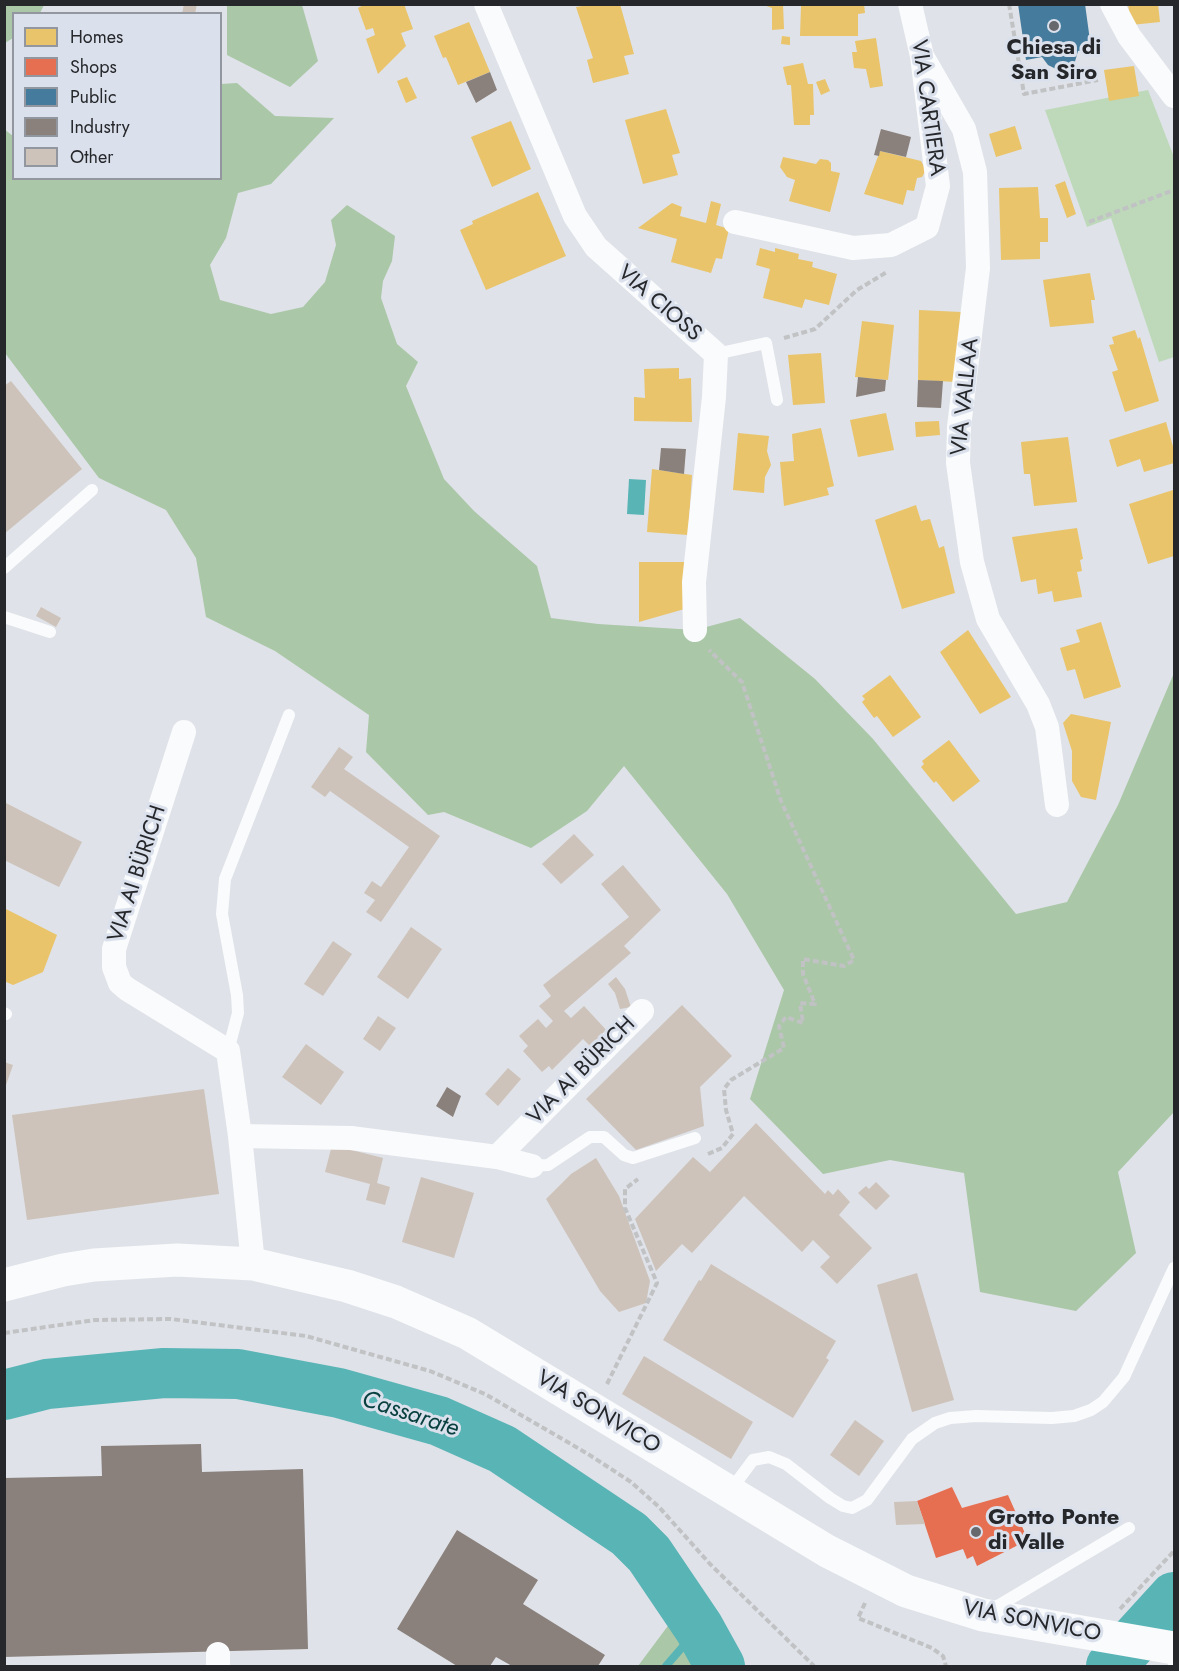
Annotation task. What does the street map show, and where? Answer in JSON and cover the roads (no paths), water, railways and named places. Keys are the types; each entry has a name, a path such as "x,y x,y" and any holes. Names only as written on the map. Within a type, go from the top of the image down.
{"street":[{"name":"VIA CIOSS","path":"486,4 580,224 596,247 716,354 714,397 694,582 695,630"},
{"name":"VIA CARTIERA","path":"735,222 853,248 891,245 927,227 938,186 922,56 910,4"},
{"path":"1112,4 1129,36 1174,96"},
{"name":"VIA VALLAA","path":"922,56 964,129 975,172 978,268 959,427 958,463 972,562 988,620 1038,704 1047,727 1057,805"},
{"name":"VIA AI BÜRICH","path":"184,732 114,949 114,968 120,983 127,989 228,1051"},
{"name":"VIA AI BÜRICH","path":"497,1157 642,1011"},
{"path":"228,1051 240,1136 253,1264"},
{"path":"240,1136 351,1138 497,1157 532,1166"},
{"name":"VIA SONVICO","path":"4,1285 63,1270 140,1260 253,1264 347,1286 431,1315 467,1333 826,1551 877,1578 906,1591 983,1615 1067,1630 1174,1657"}],"lane":[{"path":"716,354 766,343 777,400"},
{"path":"4,568 92,490"},
{"path":"4,617 50,632"},
{"path":"228,1051 238,1013 237,995 222,914 225,879 289,715"},
{"path":"532,1166 548,1165 590,1137 604,1137 624,1155 633,1158 695,1138"},
{"path":"729,1492 753,1460 769,1457 786,1464 843,1506 852,1508 867,1500 912,1439 935,1423 950,1418 976,1416 1052,1419 1074,1416 1091,1410 1103,1402 1124,1377 1174,1268"},
{"path":"983,1615 1129,1528"}],"water":[{"path":"629,479 646,480 644,515 627,514"}],"waterway":[{"name":"Cassarate","path":"4,1395 47,1384 164,1373 238,1374 339,1393 439,1421 502,1449 629,1534 649,1554 699,1628 720,1666"},
{"name":"Cassarate","path":"1111,1666 1174,1597"},
{"path":"666,1666 699,1628"}],"place":[{"name":"Chiesa di San Siro","path":"1054,26"},
{"name":"Grotto Ponte di Valle","path":"976,1532"}]}
